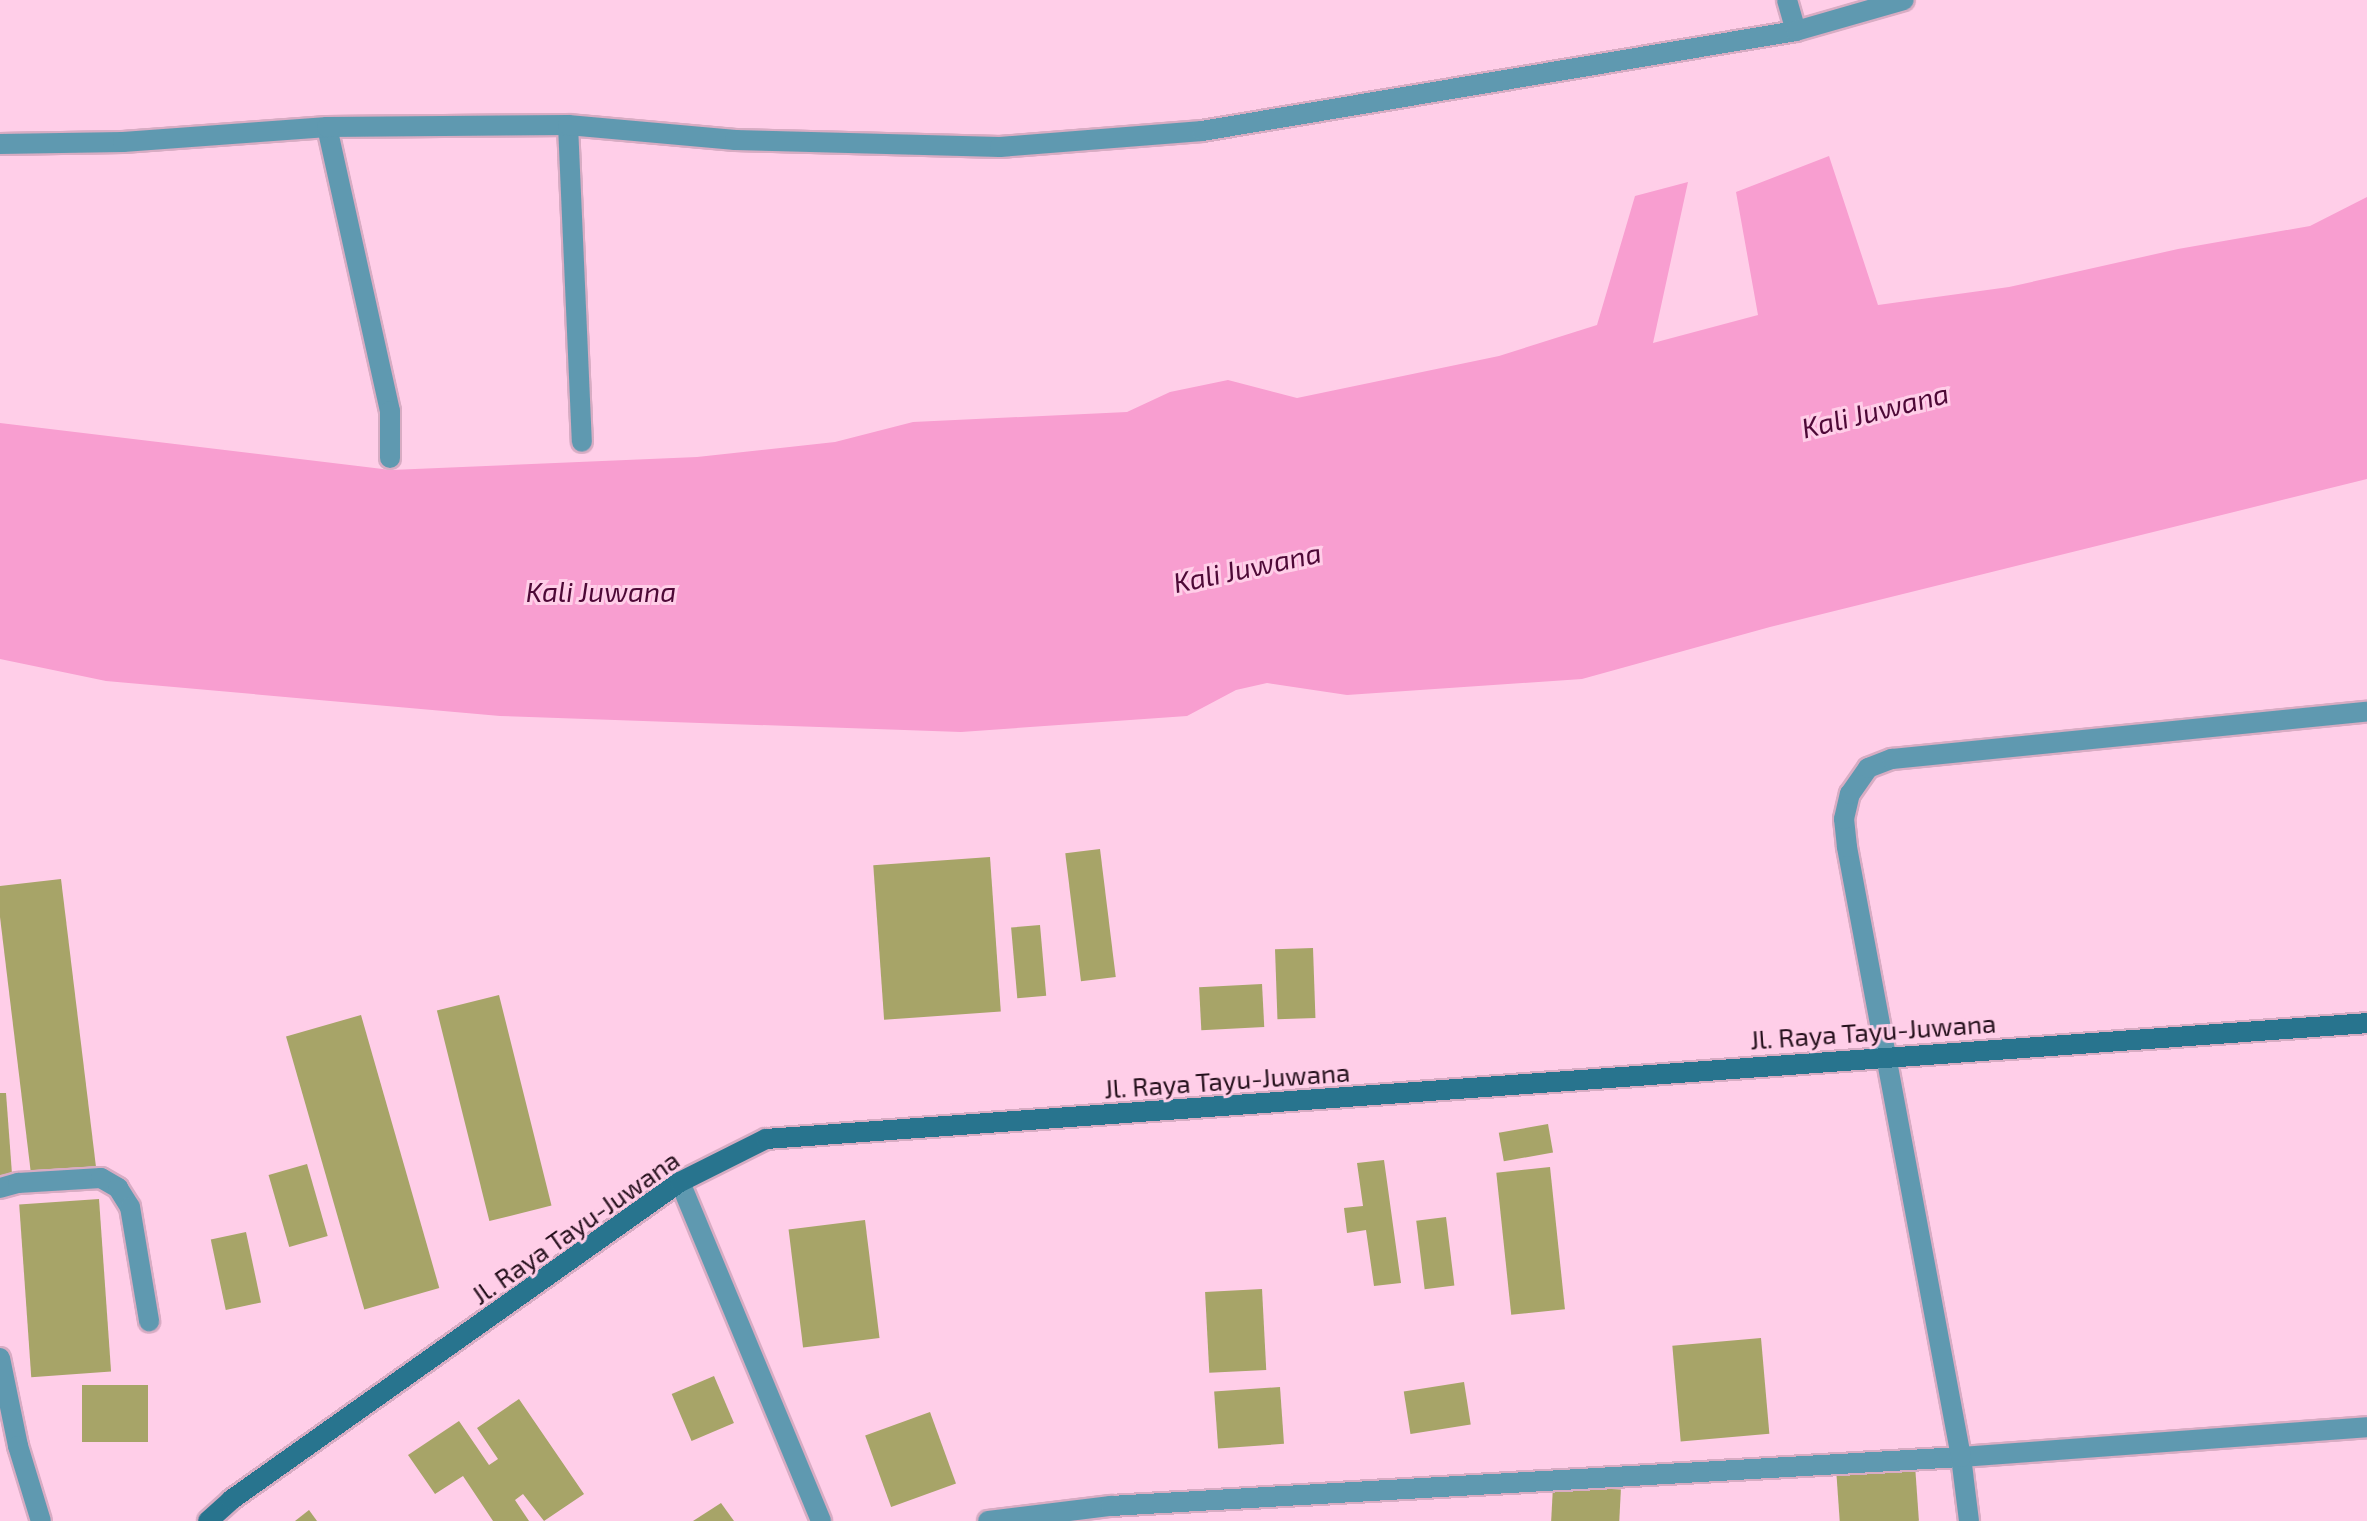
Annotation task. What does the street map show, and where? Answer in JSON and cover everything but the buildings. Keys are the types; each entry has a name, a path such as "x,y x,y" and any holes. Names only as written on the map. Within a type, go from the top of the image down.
{"main road":[{"name":"Jl. Raya Tayu-Juwana","path":"208,1521 231,1500 680,1182 766,1139 2367,1023"}],"street":[{"path":"1787,0 1796,31"},
{"path":"0,144 123,142 327,127 568,125 735,140 1000,147 1093,140 1202,131 1796,31 1904,0"},
{"path":"568,125 582,442"},
{"path":"327,127 390,411 390,458"},
{"path":"1969,1521 1961,1457 1884,1056 1844,819 1850,794 1868,768 1892,759 2367,712"},
{"path":"0,1188 18,1183 101,1178 118,1188 130,1207 149,1321"},
{"path":"680,1182 821,1521"},
{"path":"0,1358 18,1446 41,1521"},
{"path":"988,1521 1111,1506 1961,1457 2367,1427"}],"water":[{"name":"Kali Juwana","path":"1829,156 1878,305 2009,287 2178,249 2310,226 2367,197 2367,479 1770,627 1582,679 1347,695 1267,683 1236,690 1187,716 961,732 500,716 106,681 0,659 0,423 391,470 697,457 835,442 913,422 1127,412 1170,392 1228,380 1297,398 1499,356 1597,325 1635,196 1688,182 1653,343 1758,315 1736,192"}]}
